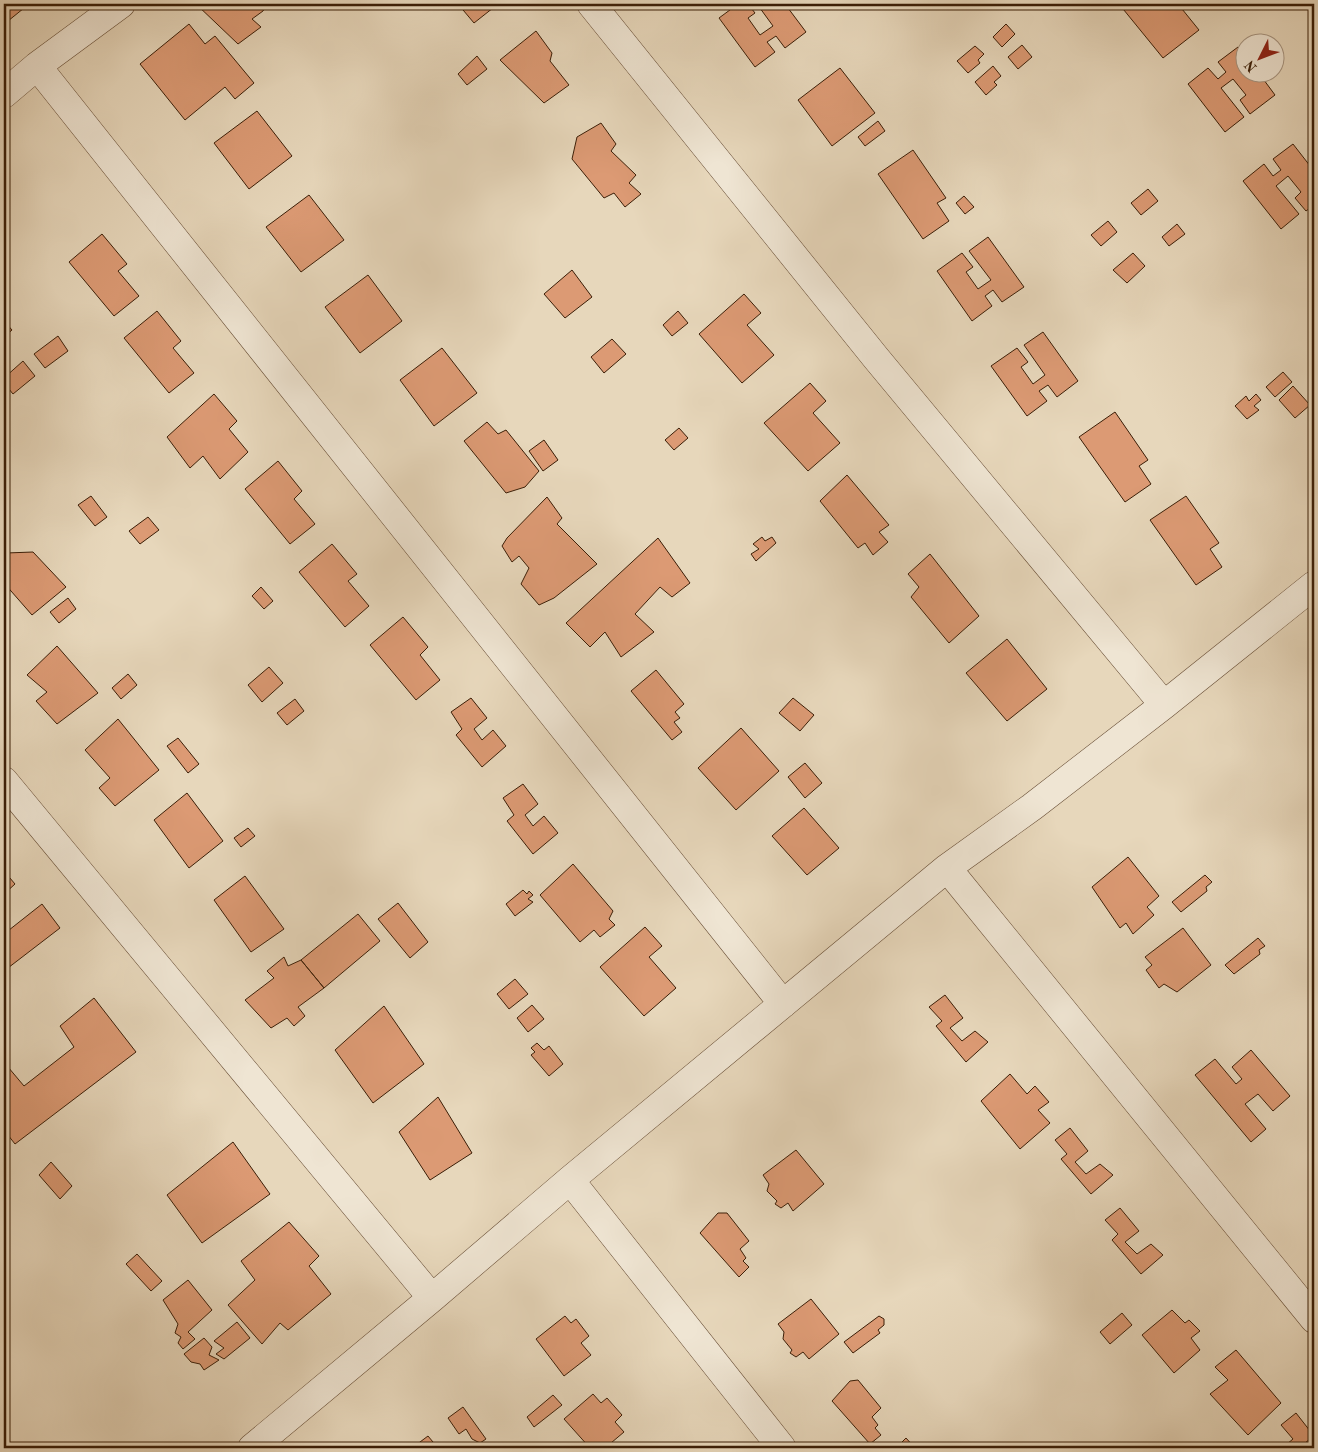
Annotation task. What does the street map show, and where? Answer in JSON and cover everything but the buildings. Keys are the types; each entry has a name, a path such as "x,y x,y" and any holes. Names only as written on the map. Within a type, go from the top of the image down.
{"street":[{"path":"4,94 37,66 121,4"},
{"path":"591,4 876,358 1164,705"},
{"path":"37,66 784,1004"},
{"path":"252,1448 570,1180 947,868 1032,807 1164,705 1314,585"},
{"path":"4,781 432,1298"},
{"path":"947,868 1314,1319"},
{"path":"570,1180 782,1448"}]}
